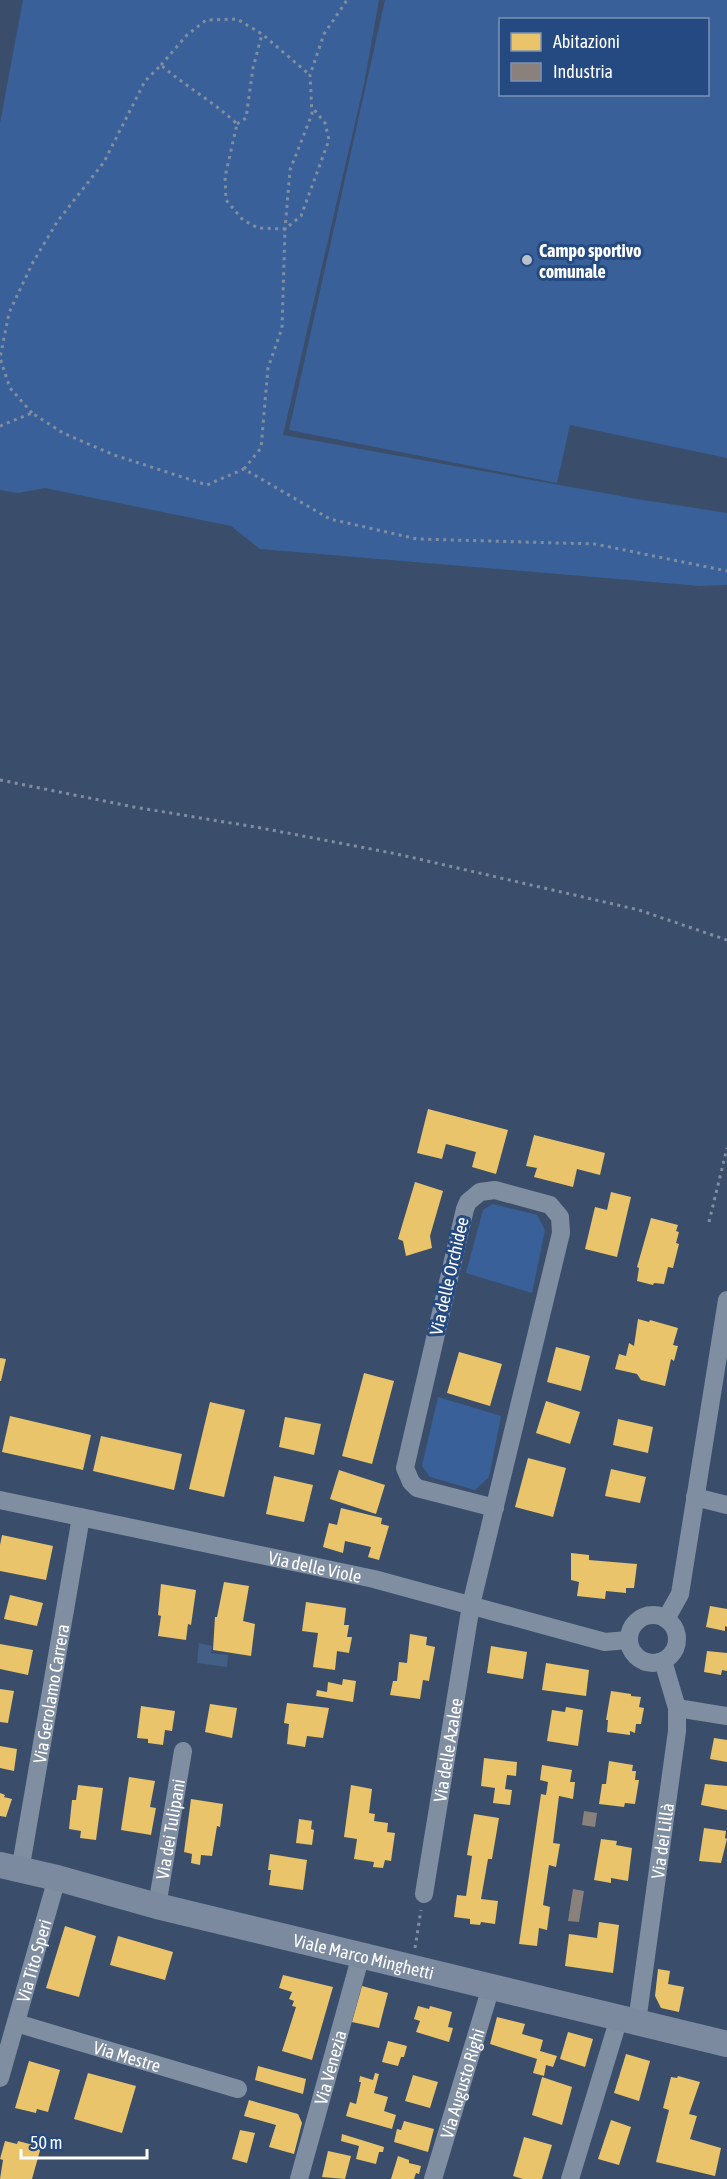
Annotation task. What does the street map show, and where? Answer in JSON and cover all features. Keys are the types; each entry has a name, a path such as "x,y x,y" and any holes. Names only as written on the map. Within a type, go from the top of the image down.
{"street":[{"name":"Via delle Orchidee","path":"471,1605 495,1508 562,1225 560,1217 550,1205 487,1190 473,1196 465,1209 405,1468 411,1482 417,1488 495,1508"},
{"path":"666,1619 680,1594 727,1299"},
{"path":"695,1497 727,1505"},
{"name":"Via delle Viole","path":"0,1500 374,1579 605,1642 628,1640"},
{"name":"Via Gerolamo Carrera","path":"10,1868 81,1517"},
{"name":"Via delle Azalee","path":"424,1894 471,1605"},
{"path":"652,1614 666,1619 675,1630 676,1644 669,1657 656,1663 640,1659 634,1654 628,1640 632,1625 652,1614"},
{"name":"Via dei Lillà","path":"570,2179 628,2020 676,1743 678,1708 663,1660"},
{"path":"678,1708 727,1716"},
{"name":"Via dei Tulipani","path":"157,1906 183,1751"},
{"name":"Viale Marco Minghetti","path":"10,1868 57,1878 157,1906 727,2044"},
{"name":"Via Tito Speri","path":"0,2078 57,1878"},
{"name":"Via Venezia","path":"299,2179 361,1956"},
{"name":"Via Augusto Righi","path":"433,2179 491,1987"},
{"name":"Via Mestre","path":"16,2023 238,2089"}],"path":[{"path":"310,75 262,34 237,19 206,20 187,35 145,81 104,162 57,222 32,264 9,313 0,358 10,388 32,412 63,434 114,455 207,485 244,469 261,448 268,368 282,328 285,229 290,170 312,114 310,75 324,34 346,0"},
{"path":"262,34 253,68 246,118 237,124 225,177 226,200 243,220 258,228 285,229 301,216 329,140 325,123 312,107"},
{"path":"161,65 218,106 237,124"},
{"path":"0,426 32,412"},
{"path":"244,469 330,519 417,538 595,544 727,571"},
{"path":"0,780 419,859 639,910 727,940"},
{"path":"709,1222 727,1148"},
{"path":"412,1968 424,1894"}],"shaded area":[{"path":"23,0 379,0 364,84 283,435 727,513 727,585 700,586 260,549 231,526 45,488 18,493 0,490 0,123"},
{"name":"Campo sportivo comunale","path":"385,0 727,0 727,458 570,425 557,483 289,430"},
{"path":"493,1204 537,1215 545,1230 532,1293 466,1273 483,1210"},
{"path":"438,1397 501,1416 489,1477 475,1490 430,1477 422,1466"},
{"path":"199,1643 212,1646 211,1653 228,1655 227,1667 197,1663"}],"building: Abitazioni":[{"path":"428,1109 508,1130 496,1174 472,1167 476,1152 446,1144 442,1159 417,1153"},
{"path":"534,1135 605,1153 600,1175 577,1169 573,1187 534,1177 537,1168 526,1166"},
{"path":"415,1182 443,1191 430,1236 432,1248 406,1256 403,1241 398,1239"},
{"path":"611,1192 631,1197 617,1257 585,1249 595,1207 607,1210"},
{"path":"651,1218 678,1225 676,1243 679,1244 673,1268 668,1267 664,1284 654,1283 653,1285 637,1281 639,1268 637,1267"},
{"path":"638,1319 678,1328 673,1345 678,1346 674,1361 671,1359 665,1386 641,1380 637,1374 615,1369 619,1354 626,1356 629,1343 634,1346"},
{"path":"556,1347 590,1356 581,1391 547,1382"},
{"path":"459,1352 502,1364 490,1406 447,1393"},
{"path":"0,1358 6,1359 1,1381 0,1381"},
{"path":"364,1373 394,1381 372,1464 342,1456"},
{"path":"546,1401 580,1412 570,1444 536,1433"},
{"path":"210,1402 245,1410 224,1497 189,1489"},
{"path":"10,1416 91,1435 83,1470 2,1452"},
{"path":"285,1417 321,1424 314,1455 279,1447"},
{"path":"618,1419 653,1427 648,1453 613,1445"},
{"path":"101,1436 182,1454 174,1490 93,1471"},
{"path":"528,1458 566,1468 553,1517 515,1507"},
{"path":"611,1469 646,1477 640,1503 605,1496"},
{"path":"339,1470 385,1485 376,1514 330,1499"},
{"path":"274,1476 313,1485 304,1522 266,1514"},
{"path":"341,1508 382,1518 381,1524 389,1526 379,1560 368,1557 371,1547 345,1541 343,1553 323,1547 329,1523 337,1525"},
{"path":"2,1535 53,1546 46,1580 0,1571"},
{"path":"571,1553 589,1555 589,1560 637,1564 634,1588 626,1588 626,1593 606,1591 605,1599 577,1596 579,1582 571,1580"},
{"path":"224,1582 249,1586 243,1621 255,1624 251,1656 213,1650 215,1617 217,1617"},
{"path":"161,1584 196,1590 191,1625 188,1624 186,1640 158,1636 161,1616 158,1615"},
{"path":"10,1595 43,1603 37,1626 4,1619"},
{"path":"306,1602 346,1608 344,1625 349,1625 347,1637 352,1637 349,1653 337,1651 335,1670 313,1667 318,1633 302,1631"},
{"path":"710,1606 727,1609 725,1631 706,1627"},
{"path":"410,1634 427,1637 426,1645 435,1647 429,1681 423,1680 420,1699 390,1695 393,1681 397,1681 399,1662 407,1663"},
{"path":"0,1644 33,1650 28,1675 0,1669"},
{"path":"491,1646 527,1652 523,1679 487,1673"},
{"path":"707,1651 727,1653 727,1671 722,1670 721,1675 704,1672"},
{"path":"546,1663 589,1670 586,1696 542,1690"},
{"path":"343,1679 356,1681 353,1702 316,1696 317,1690 327,1692 328,1682 342,1685"},
{"path":"0,1689 14,1691 8,1723 0,1722"},
{"path":"611,1691 641,1697 639,1707 644,1708 641,1724 636,1724 635,1733 630,1731 630,1735 607,1732 608,1720 606,1720"},
{"path":"287,1703 329,1708 323,1738 307,1736 305,1747 287,1744 289,1724 284,1723"},
{"path":"210,1704 237,1708 232,1738 205,1732"},
{"path":"141,1706 175,1711 172,1731 165,1730 163,1745 148,1743 148,1739 137,1738"},
{"path":"566,1707 583,1710 578,1746 547,1741 552,1710 565,1712"},
{"path":"714,1738 727,1740 727,1762 710,1759"},
{"path":"0,1746 17,1749 14,1771 0,1768"},
{"path":"484,1758 517,1762 516,1776 507,1775 505,1789 512,1790 510,1805 493,1803 495,1788 481,1786"},
{"path":"609,1761 633,1765 632,1771 636,1771 635,1780 639,1780 635,1804 625,1803 624,1807 599,1804 602,1784 606,1784"},
{"path":"542,1765 572,1770 570,1782 575,1782 573,1799 559,1796 553,1843 560,1844 556,1867 549,1865 543,1905 550,1907 547,1930 539,1928 537,1946 519,1944 541,1794 546,1795 548,1782 540,1780"},
{"path":"129,1777 155,1781 150,1807 156,1808 151,1835 121,1830"},
{"path":"705,1784 727,1786 727,1810 701,1805"},
{"path":"78,1785 103,1788 96,1840 80,1838 81,1831 69,1829 72,1800 76,1800"},
{"path":"351,1785 372,1789 369,1813 375,1814 374,1821 388,1823 387,1832 395,1833 391,1861 385,1860 383,1868 373,1867 374,1862 354,1859 357,1839 344,1837"},
{"path":"0,1793 12,1799 6,1817 0,1816"},
{"path":"191,1799 223,1804 220,1827 217,1826 212,1856 201,1855 200,1865 191,1863 192,1854 184,1852"},
{"path":"474,1814 499,1818 492,1859 488,1859 481,1899 498,1901 495,1924 481,1922 480,1925 470,1924 470,1919 454,1917 457,1895 466,1896 472,1856 467,1855"},
{"path":"299,1819 312,1821 311,1829 314,1830 312,1845 296,1843"},
{"path":"704,1828 726,1831 725,1838 727,1839 721,1863 699,1861"},
{"path":"601,1839 617,1841 616,1845 632,1848 628,1881 611,1878 611,1883 594,1880"},
{"path":"270,1854 307,1860 303,1890 269,1885"},
{"path":"599,1922 619,1925 613,1973 565,1966 569,1934 597,1938"},
{"path":"65,1926 96,1936 79,1997 46,1988"},
{"path":"118,1936 173,1952 165,1980 110,1965"},
{"path":"658,1969 670,1971 668,1984 684,1987 679,2012 661,2008 655,1996"},
{"path":"283,1975 333,1987 312,2060 282,2051 296,2007 292,2006 294,2001 289,1999 292,1992 279,1988"},
{"path":"362,1986 388,1993 379,2028 352,2022"},
{"path":"418,2006 429,2009 430,2006 452,2012 448,2027 453,2028 449,2042 416,2032 420,2021 414,2019"},
{"path":"497,2017 525,2024 522,2034 543,2040 540,2051 557,2056 553,2067 546,2065 544,2076 533,2073 537,2059 490,2044"},
{"path":"568,2032 593,2039 585,2067 560,2059"},
{"path":"388,2041 407,2046 398,2066 382,2062"},
{"path":"626,2054 650,2061 639,2101 614,2093"},
{"path":"29,2061 60,2070 48,2112 37,2109 36,2113 15,2108"},
{"path":"258,2066 306,2079 303,2094 255,2080"},
{"path":"88,2073 136,2086 122,2133 74,2119"},
{"path":"375,2073 379,2074 374,2093 388,2097 384,2111 396,2115 392,2129 346,2116 350,2102 356,2104 361,2082 359,2082 360,2076 373,2080"},
{"path":"413,2075 438,2082 430,2108 405,2101"},
{"path":"678,2076 700,2082 689,2114 697,2116 690,2139 721,2148 715,2176 656,2162 669,2110 663,2108 671,2077 677,2078"},
{"path":"542,2077 572,2087 562,2125 532,2115"},
{"path":"249,2100 298,2114 302,2123 294,2154 269,2147 276,2125 244,2116"},
{"path":"611,2120 631,2127 619,2165 598,2159"},
{"path":"404,2121 434,2129 428,2152 394,2142 397,2129 401,2130"},
{"path":"240,2130 255,2133 247,2163 232,2159"},
{"path":"342,2134 384,2147 383,2152 379,2152 376,2164 356,2159 359,2146 341,2141"},
{"path":"524,2137 552,2145 542,2179 523,2179 513,2176"},
{"path":"5,2141 17,2144 18,2141 41,2147 32,2179 0,2179 3,2160 0,2159"},
{"path":"328,2151 351,2156 345,2179 322,2177"},
{"path":"398,2156 409,2160 409,2163 421,2166 419,2174 416,2173 414,2179 391,2179"}],"building: Industria":[{"path":"584,1811 597,1813 595,1827 582,1825"},
{"path":"573,1889 584,1891 579,1922 568,1921"}],"place":[{"name":"Campo sportivo comunale","path":"527,260"}]}
